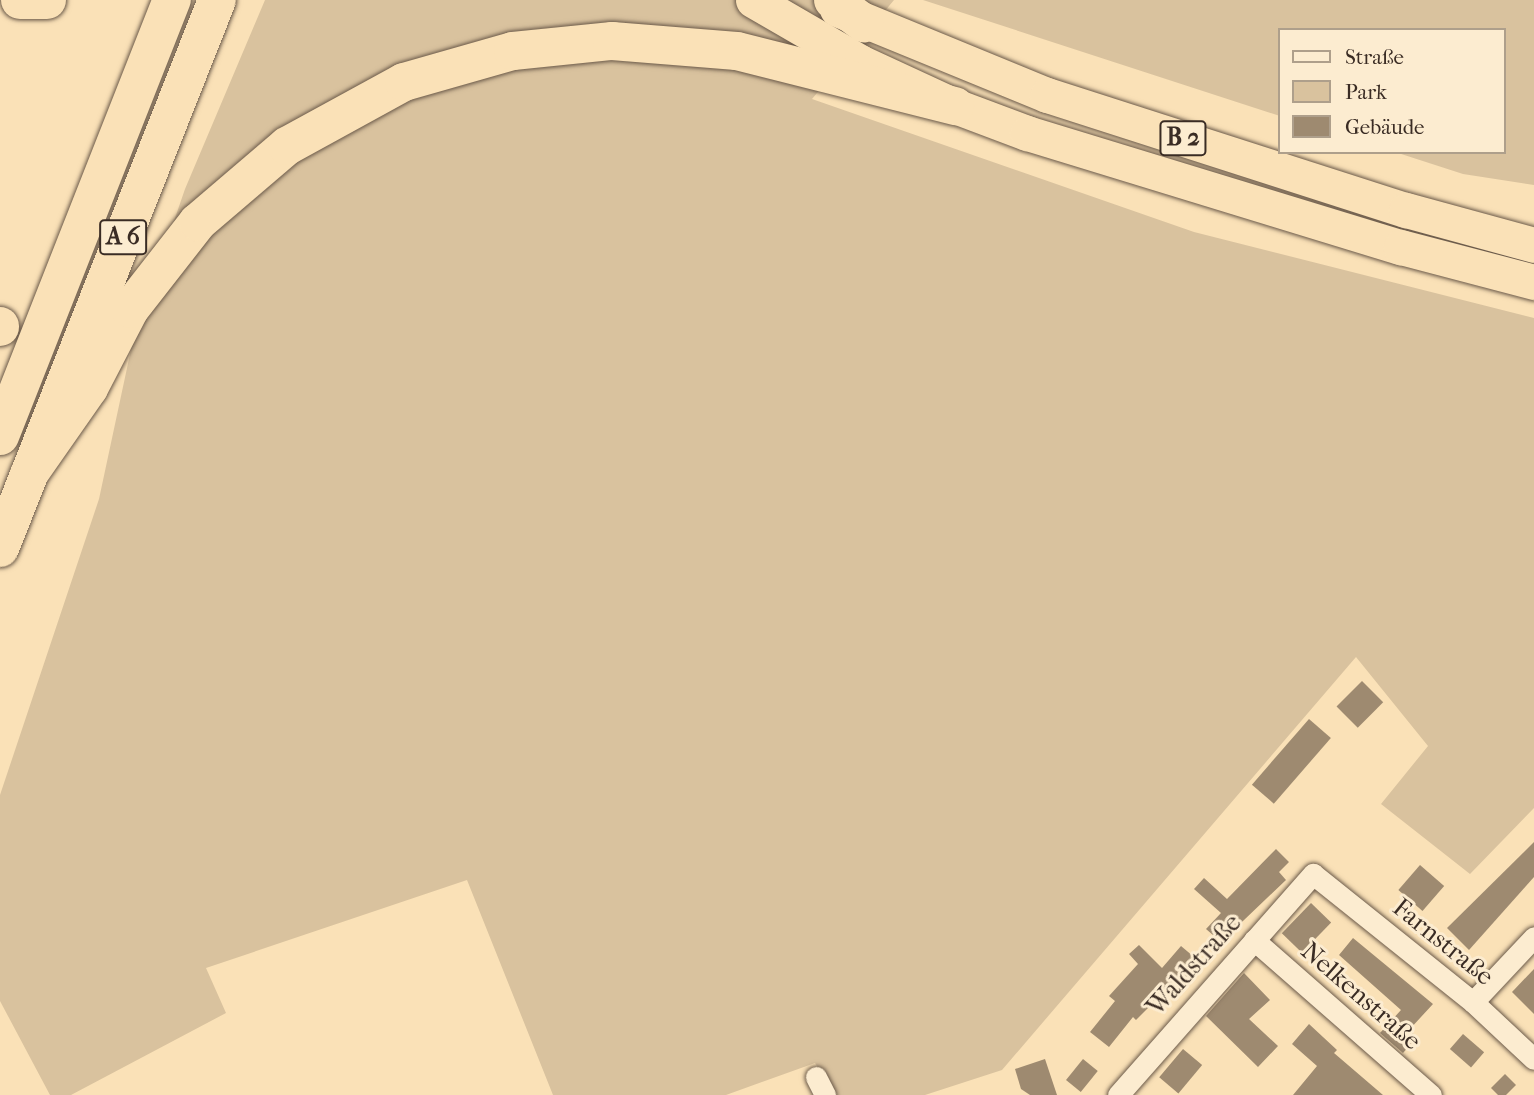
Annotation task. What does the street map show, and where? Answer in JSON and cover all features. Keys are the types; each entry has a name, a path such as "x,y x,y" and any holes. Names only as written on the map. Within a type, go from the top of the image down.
{"highway":[{"path":"20,0 47,0"},
{"name":"A 6","path":"0,436 172,0"},
{"name":"A 6","path":"0,548 217,0"},
{"name":"B 2","path":"753,0 860,62 955,106 1157,175 1534,282"},
{"name":"B 2","path":"818,0 864,23 1047,95 1406,210 1534,245"},
{"path":"833,0 864,23"},
{"path":"29,474 89,388 130,309 198,222 287,146 404,82 513,51 612,41 737,51 955,106"}],"street":[{"name":"Waldstraße","path":"1118,1095 1313,874"},
{"name":"Farnstraße","path":"1313,874 1474,1002 1534,1059"},
{"path":"1474,1002 1534,937"},
{"name":"Nelkenstraße","path":"1254,940 1431,1095"}],"green space":[{"path":"265,0 894,0 812,99 1194,232 1534,318 1534,808 1470,874 1381,804 1428,746 1356,657 1002,1070 925,1095 835,1095 815,1063 726,1095 553,1095 467,880 206,968 226,1013 71,1095 50,1095 0,1001 0,795 99,499 133,340 185,189"},
{"path":"923,0 1534,0 1534,185 1463,174 1401,154 1506,154 1506,28 1278,28 1278,115"}],"building":[{"path":"1362,681 1383,702 1358,728 1337,706"},
{"path":"1309,719 1331,738 1274,804 1252,785"},
{"path":"1534,842 1534,877 1469,950 1447,928"},
{"path":"1276,849 1289,862 1279,872 1286,880 1221,942 1206,929 1221,913 1194,889 1204,878 1227,899"},
{"path":"1420,865 1444,886 1423,911 1398,890"},
{"path":"1311,903 1331,922 1302,953 1282,933"},
{"path":"1353,938 1433,1004 1409,1030 1417,1037 1403,1053 1380,1033 1401,1010 1339,955"},
{"path":"1139,945 1162,968 1181,946 1200,962 1176,989 1171,985 1136,1020 1133,1017 1109,1047 1090,1032 1115,1001 1109,996 1138,964 1129,954"},
{"path":"1534,969 1534,1014 1512,992"},
{"path":"1244,973 1270,1000 1249,1019 1278,1046 1258,1067 1206,1016"},
{"path":"1309,1024 1337,1050 1334,1053 1383,1095 1293,1095 1317,1066 1292,1044"},
{"path":"1463,1034 1484,1052 1471,1067 1450,1049"},
{"path":"1183,1049 1202,1065 1178,1093 1159,1077"},
{"path":"1045,1059 1057,1095 1030,1095 1021,1089 1015,1069"},
{"path":"1083,1059 1098,1071 1081,1092 1066,1080"},
{"path":"1505,1074 1516,1085 1506,1095 1498,1095 1491,1088"}]}
